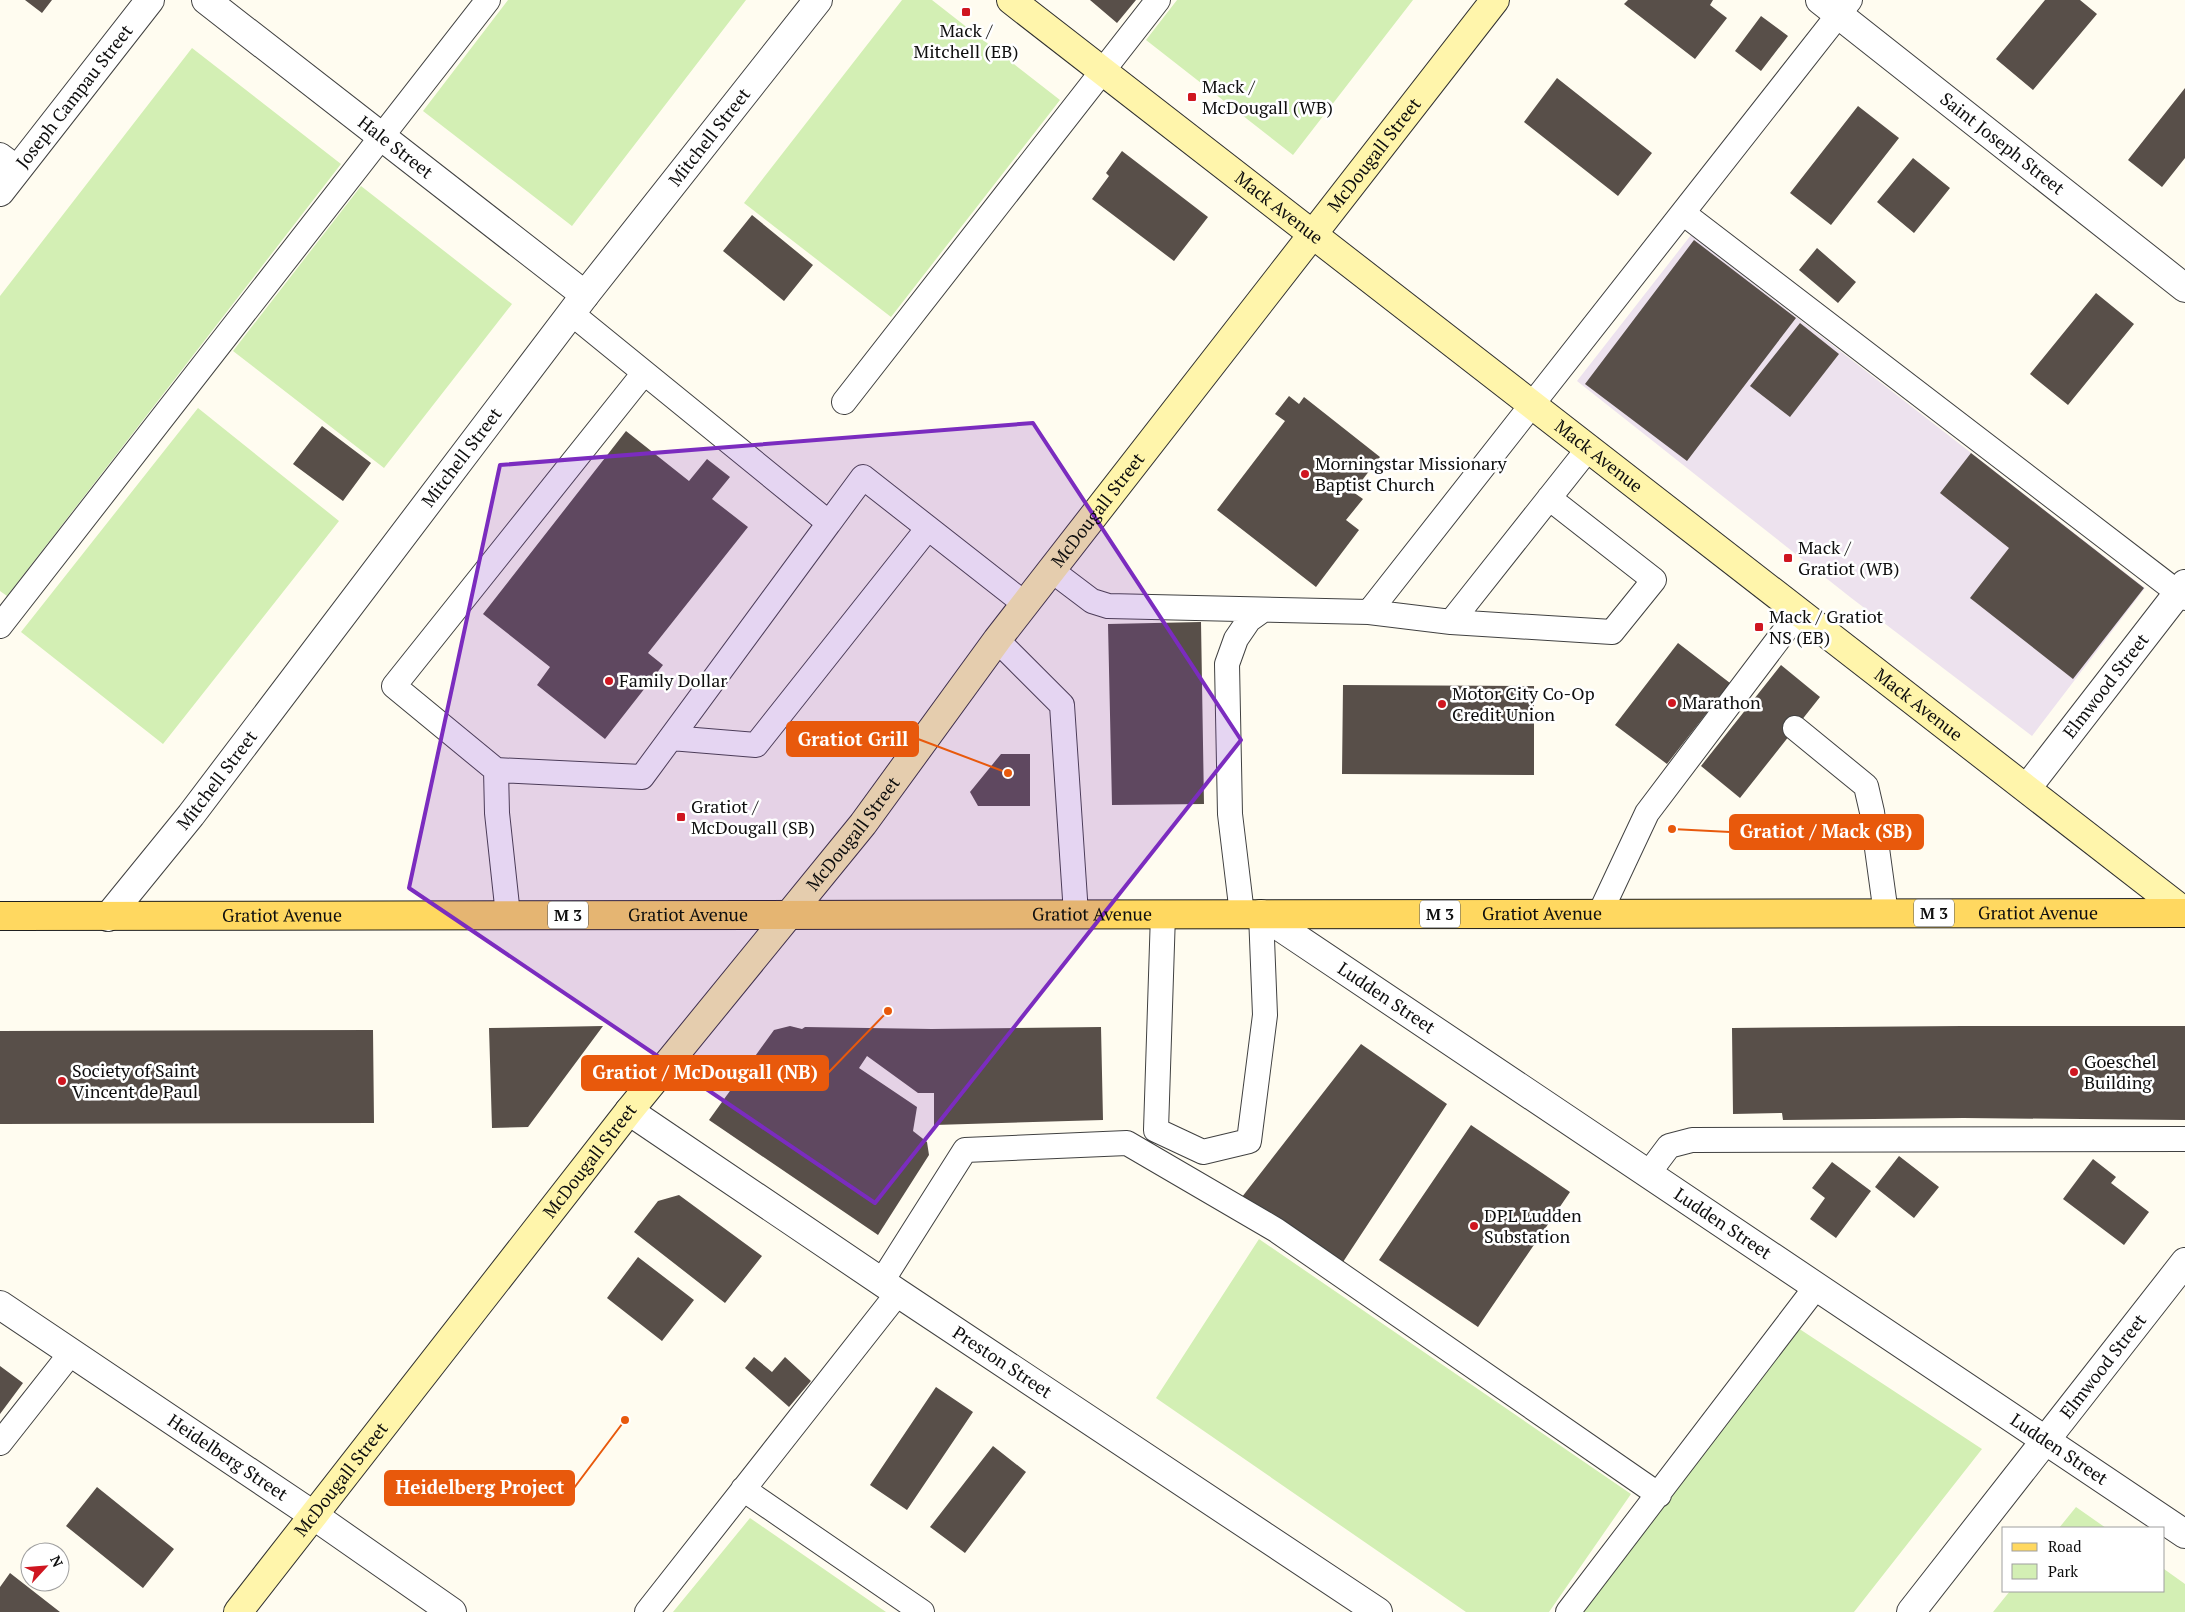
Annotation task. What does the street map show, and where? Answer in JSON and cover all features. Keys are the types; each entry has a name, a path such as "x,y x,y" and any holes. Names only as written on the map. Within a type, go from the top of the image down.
{"main road":[{"name":"Gratiot Avenue","path":"0,916 2185,912"}],"street":[{"name":"Joseph Campau Street","path":"0,192 9,162 150,0"},
{"name":"Hale Street","path":"206,0 382,137 578,304"},
{"name":"Mitchell Street","path":"108,917 191,815 578,304 818,0"},
{"name":"Mack Avenue","path":"1011,0 2185,912"},
{"name":"McDougall Street","path":"238,1612 629,1111 863,824 997,640 1495,0"},
{"name":"Saint Joseph Street","path":"1836,5 2185,288"},
{"name":"Elmwood Street","path":"2027,788 2183,592"},
{"name":"Ludden Street","path":"1251,914 1648,1174 2185,1534"},
{"name":"Preston Street","path":"629,1111 1378,1612"},
{"name":"Elmwood Street","path":"1912,1612 2185,1262"},
{"name":"Heidelberg Street","path":"0,1305 314,1515 452,1612"}],"lane":[{"path":"0,626 488,0"},
{"path":"844,402 1158,0"},
{"path":"1369,612 1683,212 1836,5"},
{"path":"1683,212 2183,592"},
{"path":"578,304 644,373 828,523"},
{"path":"644,373 394,686 496,770 642,777 863,476 1025,604"},
{"path":"1451,622 1588,448"},
{"path":"1051,570 1092,601 1108,606 1369,612 1451,622 1612,632 1654,580 1549,498"},
{"path":"671,738 756,745 928,528"},
{"path":"1163,914 1156,1130 1203,1152 1250,1141 1265,1015 1251,914 1230,814 1227,664 1236,639 1250,620 1263,610"},
{"path":"1600,913 1647,812 1749,692 1799,612"},
{"path":"997,640 1062,705 1076,914"},
{"path":"1795,728 1866,786 1872,812 1886,914"},
{"path":"496,770 497,812 508,915"},
{"path":"1648,1174 1669,1146 1692,1140 2185,1138"},
{"path":"647,1612 743,1489 890,1287 965,1150 1127,1143 1276,1230 1659,1495"},
{"path":"1568,1612 1816,1287"},
{"path":"0,1443 71,1353"},
{"path":"743,1489 922,1612"}],"highlighted area":[{"path":"1033,423 1241,740 875,1203 409,888 500,465"}],"shaded area":[{"path":"1691,235 2145,588 2032,736 1850,597 1577,381"}],"green space":[{"path":"508,0 746,0 572,226 423,111"},
{"path":"902,0 932,0 1060,100 891,317 744,203"},
{"path":"1177,0 1413,0 1293,155 1146,40"},
{"path":"192,48 341,164 7,596 0,591 0,296"},
{"path":"361,186 512,304 384,468 233,351"},
{"path":"198,408 339,521 163,744 21,632"},
{"path":"1259,1239 1631,1494 1549,1612 1466,1612 1156,1398"},
{"path":"1798,1328 1982,1449 1854,1612 1580,1612"},
{"path":"2076,1507 2105,1527 2060,1527"},
{"path":"750,1518 886,1612 673,1612"},
{"path":"2165,1570 2185,1584 2185,1612 1993,1612 2009,1592 2165,1592"}],"building":[{"path":"25,0 52,0 42,13"},
{"path":"1090,0 1136,0 1117,23"},
{"path":"1628,0 1713,0 1710,5 1727,18 1695,59 1624,4"},
{"path":"2045,0 2080,0 2097,14 2033,90 1996,59"},
{"path":"1761,16 1788,36 1761,71 1735,51"},
{"path":"1557,78 1652,153 1618,196 1524,122"},
{"path":"2185,88 2185,158 2162,187 2128,160"},
{"path":"1858,106 1899,138 1831,225 1790,193"},
{"path":"1122,151 1208,217 1174,261 1092,199 1109,176 1106,173"},
{"path":"1913,158 1950,188 1914,233 1877,202"},
{"path":"752,215 813,265 784,301 723,251"},
{"path":"1694,240 1796,318 1687,461 1585,384"},
{"path":"1817,248 1856,282 1838,303 1799,270"},
{"path":"2096,293 2134,324 2068,405 2030,374"},
{"path":"1800,323 1839,354 1790,417 1750,386"},
{"name":"Morningstar Missionary Baptist Church","path":"1289,396 1299,404 1304,397 1380,457 1353,492 1363,499 1346,520 1359,530 1316,587 1217,510 1285,421 1275,414"},
{"path":"322,426 371,463 343,501 293,464"},
{"path":"626,431 689,481 707,459 730,477 712,499 748,527 648,653 663,665 605,739 537,685 550,667 483,614"},
{"path":"1971,453 2144,588 2073,679 1970,598 2009,548 1940,493"},
{"path":"1201,622 1204,804 1112,805 1108,624"},
{"path":"1678,643 1730,683 1667,764 1615,725"},
{"path":"1781,665 1820,697 1740,798 1701,766"},
{"path":"1343,685 1534,686 1534,775 1342,774"},
{"path":"1001,754 1030,754 1030,806 978,806 970,792"},
{"path":"603,1026 528,1127 492,1128 489,1028"},
{"path":"790,1026 802,1029 805,1027 932,1029 1101,1027 1103,1120 934,1125 934,1093 918,1093 867,1056 859,1068 917,1107 913,1131 927,1142 929,1155 878,1235 709,1120 774,1030"},
{"path":"2185,1026 2185,1120 1963,1118 1783,1120 1782,1113 1733,1114 1732,1028"},
{"path":"373,1030 374,1123 0,1124 0,1031"},
{"path":"1361,1044 1447,1104 1343,1262 1242,1197"},
{"name":"DPL Ludden Substation","path":"1471,1125 1570,1192 1478,1327 1379,1260"},
{"path":"1899,1156 1939,1187 1914,1218 1875,1187"},
{"path":"2093,1159 2116,1177 2111,1183 2149,1212 2124,1245 2063,1199"},
{"path":"1832,1162 1871,1191 1836,1238 1810,1219 1825,1198 1812,1188"},
{"path":"679,1195 762,1256 725,1303 634,1232 658,1201"},
{"path":"638,1257 694,1300 662,1341 607,1298"},
{"path":"754,1357 772,1372 785,1357 811,1381 789,1407 745,1368"},
{"path":"0,1366 23,1383 0,1414"},
{"path":"936,1387 973,1412 907,1510 870,1485"},
{"path":"993,1446 1026,1472 965,1553 930,1527"},
{"path":"97,1487 174,1549 143,1588 66,1526"},
{"path":"10,1573 20,1581 20,1592 34,1592 60,1612 0,1612 0,1587"}],"place":[{"name":"Mack / Mitchell (EB)","path":"966,12"},
{"name":"Mack / McDougall (WB)","path":"1192,97"},
{"name":"Morningstar Missionary Baptist Church","path":"1305,474"},
{"name":"Mack / Gratiot (WB)","path":"1788,558"},
{"name":"Mack / Gratiot NS (EB)","path":"1759,627"},
{"name":"Family Dollar","path":"609,681"},
{"name":"Marathon","path":"1672,703"},
{"name":"Motor City Co-Op Credit Union","path":"1442,704"},
{"name":"Gratiot Grill","path":"1008,773"},
{"name":"Gratiot / McDougall (SB)","path":"681,817"},
{"name":"Gratiot / Mack (SB)","path":"1672,829"},
{"name":"Gratiot / McDougall (NB)","path":"888,1011"},
{"name":"Goeschel Building","path":"2074,1072"},
{"name":"Society of Saint Vincent de Paul","path":"62,1081"},
{"name":"DPL Ludden Substation","path":"1474,1226"},
{"name":"Heidelberg Project","path":"625,1420"}]}
